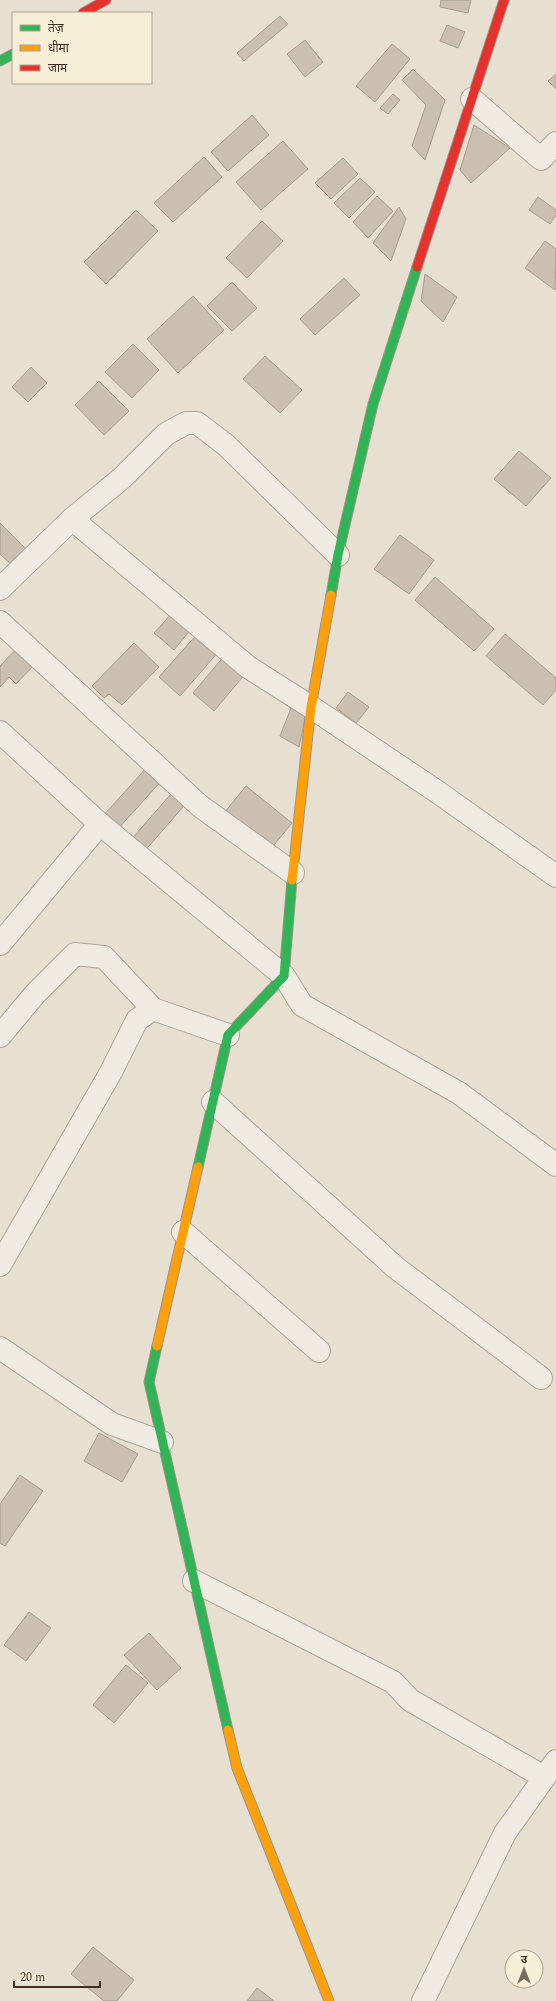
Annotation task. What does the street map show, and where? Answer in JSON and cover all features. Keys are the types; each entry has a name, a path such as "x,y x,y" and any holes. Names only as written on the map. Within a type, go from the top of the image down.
{"street":[{"path":"85,12 106,0"},
{"path":"329,2001 237,1768 149,1382 228,1034 284,976 293,873 311,707 338,555 373,404 504,0"},
{"path":"0,61 12,55"},
{"path":"472,99 541,159 556,143"},
{"path":"0,589 72,520 122,478 166,434 186,423 197,423 226,444 338,555"},
{"path":"72,520 248,668 311,707 439,793 556,876"},
{"path":"0,622 200,806 293,873"},
{"path":"0,732 100,824 284,976 302,1005 459,1093 556,1165"},
{"path":"0,944 100,824"},
{"path":"0,1036 34,994 76,954 104,957 153,1009 228,1034"},
{"path":"0,1265 111,1072 138,1020 153,1009"},
{"path":"213,1102 395,1267 541,1378"},
{"path":"183,1232 319,1351"},
{"path":"0,1348 112,1424 162,1442"},
{"path":"194,1581 393,1682 410,1700 550,1769 505,1833 423,2001"}],"building":[{"path":"441,0 471,0 468,13 440,7"},
{"path":"280,16 288,24 244,61 237,53"},
{"path":"447,25 465,32 458,48 440,41"},
{"path":"305,40 323,62 305,77 287,54"},
{"path":"392,44 410,59 375,102 356,86"},
{"path":"413,69 445,100 425,160 412,146 426,105 402,80"},
{"path":"556,74 556,89 548,81"},
{"path":"393,94 400,100 388,114 380,108"},
{"path":"252,115 269,135 228,171 211,152"},
{"path":"474,125 510,148 471,183 460,170"},
{"path":"283,141 308,169 261,210 236,182"},
{"path":"204,157 222,177 173,222 154,203"},
{"path":"343,158 358,174 331,199 315,183"},
{"path":"360,178 375,192 349,218 334,203"},
{"path":"377,196 393,211 368,238 353,222"},
{"path":"538,197 556,210 556,215 550,224 529,210"},
{"path":"399,207 406,219 391,261 373,243"},
{"path":"136,210 158,231 106,284 84,262"},
{"path":"262,221 283,241 247,278 226,258"},
{"path":"545,241 556,249 555,290 525,268"},
{"path":"425,274 457,297 443,322 421,301"},
{"path":"344,278 360,295 315,335 300,319"},
{"path":"232,282 257,308 232,331 207,306"},
{"path":"193,296 224,330 178,373 147,339"},
{"path":"133,344 159,370 132,398 105,372"},
{"path":"265,356 302,390 280,413 243,379"},
{"path":"31,367 47,383 28,402 12,387"},
{"path":"99,381 129,411 104,435 75,405"},
{"path":"519,451 551,478 526,506 494,479"},
{"path":"0,523 30,553 15,568 0,554"},
{"path":"400,535 434,560 409,594 374,569"},
{"path":"435,577 494,629 474,651 415,600"},
{"path":"174,611 193,627 174,650 154,633"},
{"path":"199,632 220,650 180,696 159,677"},
{"path":"505,634 556,678 556,690 543,705 486,656"},
{"path":"134,643 159,667 122,705 109,694 104,698 92,686"},
{"path":"20,645 37,662 16,684 9,677 0,687 0,666"},
{"path":"226,654 247,672 214,711 193,693"},
{"path":"348,692 369,707 356,723 336,708"},
{"path":"293,703 307,710 299,747 280,736"},
{"path":"149,765 164,778 117,830 102,817"},
{"path":"246,786 292,823 270,850 224,813"},
{"path":"177,787 190,799 142,854 129,842"},
{"path":"99,1433 138,1454 122,1482 84,1461"},
{"path":"20,1475 43,1491 5,1546 0,1543 0,1504"},
{"path":"29,1612 51,1628 26,1661 4,1645"},
{"path":"149,1633 181,1668 157,1690 124,1655"},
{"path":"126,1665 148,1683 114,1723 93,1705"},
{"path":"93,1947 134,1980 117,2001 104,2001 71,1974"},
{"path":"257,1988 274,2001 247,2001"}],"traffic: fast":[{"path":"0,61 12,55"},
{"path":"331,595 338,555 373,404 417,267"},
{"path":"198,1167 228,1035 284,976 292,880"},
{"path":"157,1346 149,1382 228,1730"}],"traffic: slow":[{"path":"292,880 311,707 331,595"},
{"path":"157,1346 198,1167"},
{"path":"228,1730 237,1768 329,2001"}],"traffic: jam":[{"path":"85,12 106,0"},
{"path":"417,267 504,0"}]}
